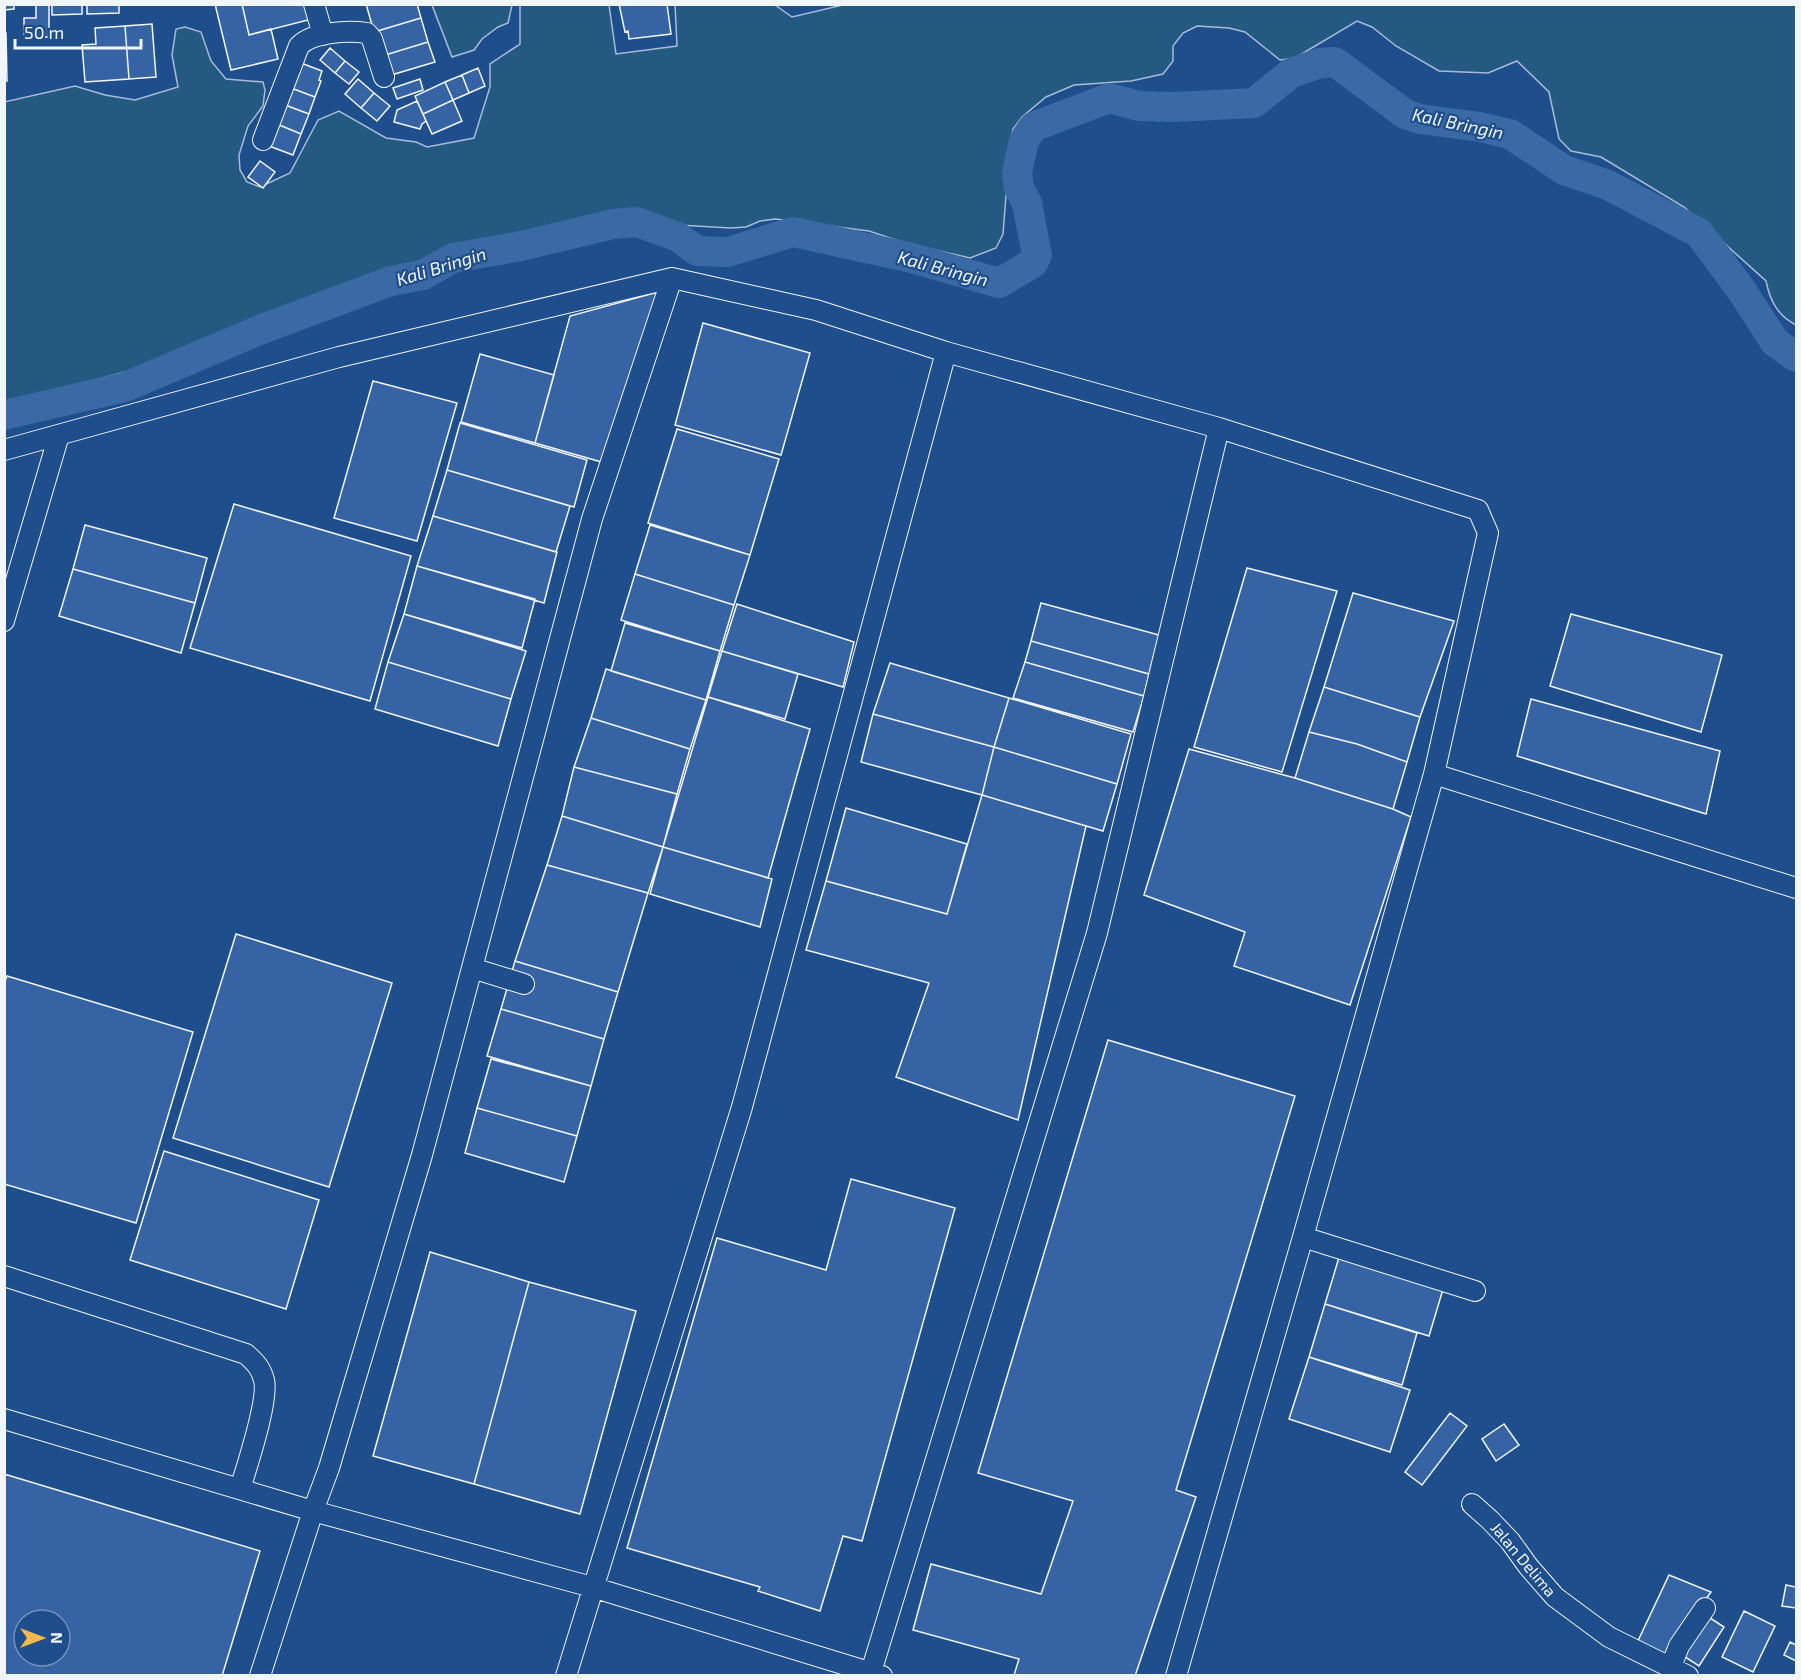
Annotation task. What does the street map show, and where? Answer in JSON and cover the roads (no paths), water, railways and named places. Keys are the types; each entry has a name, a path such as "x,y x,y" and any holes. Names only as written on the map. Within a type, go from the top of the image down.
{"street":[{"path":"314,4 323,35"},
{"path":"263,140 299,46 312,37 358,31 367,33 372,39 384,77"},
{"path":"260,1676 329,1468 422,1155 592,519 672,278"},
{"path":"4,450 339,357 672,278 816,310 946,351 1219,428 1478,510 1488,533 1434,774 1176,1676"},
{"path":"566,1676 742,1107 946,351"},
{"path":"4,1419 313,1511 592,1587 876,1674 1097,933 1219,428"},
{"path":"4,621 59,435"},
{"path":"1434,774 1797,888"},
{"path":"472,968 524,984"},
{"path":"1303,1237 1475,1292"},
{"path":"4,1276 246,1354 259,1365 265,1382 264,1401 240,1489"},
{"name":"Jalan Delima","path":"1472,1504 1510,1540 1555,1598 1609,1637 1679,1672 1679,1646 1705,1608"}],"waterway":[{"name":"Kali Bringin","path":"4,415 125,387 262,329 391,281 423,275 453,258 521,246 613,224 637,222 678,237 697,251 728,252 793,232 912,258 999,283 1033,263 1037,255 1027,203 1019,188 1017,172 1024,141 1033,127 1109,98 1139,106 1173,107 1254,103 1291,73 1320,63 1335,62 1405,114 1420,119 1480,127 1510,134 1564,170 1608,185 1699,233 1740,288 1775,342 1796,357"}]}
